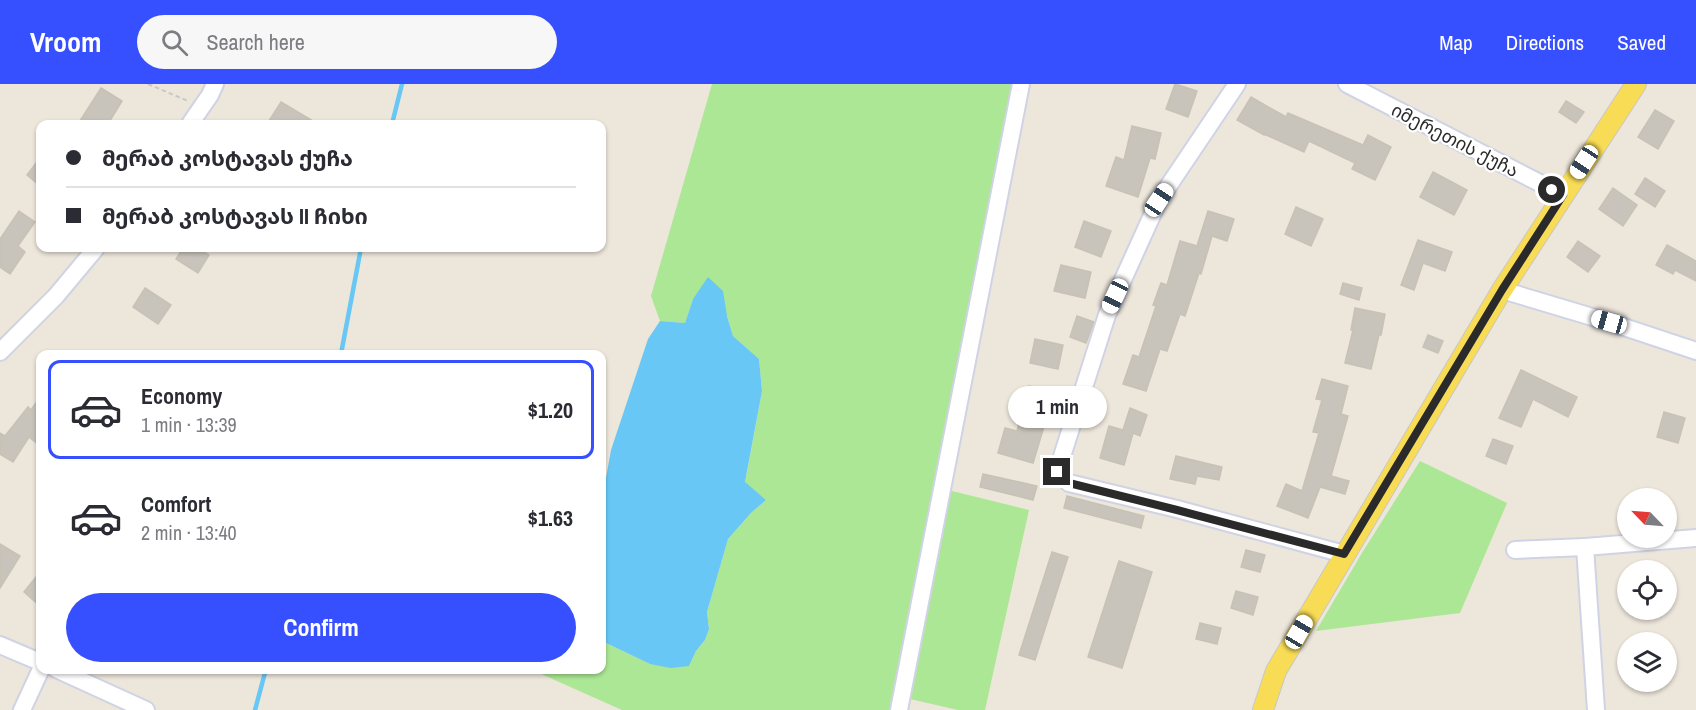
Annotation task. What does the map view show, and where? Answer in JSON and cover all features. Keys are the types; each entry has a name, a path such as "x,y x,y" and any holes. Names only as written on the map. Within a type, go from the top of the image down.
{"main road":[{"path":"1263,710 1276,671 1344,554 1502,290 1635,84"}],"street":[{"path":"193,120 215,84"},
{"path":"899,710 1021,84"},
{"path":"1237,84 1159,200 1107,315 1057,472 1069,483 1344,554"},
{"name":"იმერეთის ქუჩა","path":"1347,84 1563,195"},
{"path":"0,352 56,296 93,252"},
{"path":"1502,290 1696,351"},
{"path":"1515,550 1696,538"},
{"path":"1585,547 1596,710"},
{"path":"0,645 36,660"},
{"path":"22,710 39,674"},
{"path":"67,674 146,710"}],"path":[{"path":"148,84 202,107"}],"green space":[{"path":"712,84 1030,84 948,490 1029,510 985,710 958,710 910,699 907,710 622,710 541,674 606,674 606,643 650,664 689,666 709,629 707,612 728,539 766,500 745,483 762,391 759,359 733,336 727,316 693,299 685,323 660,321 651,296"},
{"path":"1420,461 1507,503 1460,613 1316,631 1362,553"}],"water":[{"path":"708,277 723,291 733,336 759,359 762,391 745,482 766,500 728,539 707,612 709,629 705,640 696,651 689,666 671,668 650,664 606,643 606,478 611,450 648,339 660,321 685,323 693,299"}],"building":[{"path":"1175,84 1197,91 1188,117 1166,109"},
{"path":"101,88 122,101 110,120 81,120"},
{"path":"1251,97 1286,117 1288,113 1363,145 1368,135 1391,147 1375,180 1352,169 1355,163 1309,141 1304,152 1264,135 1237,120"},
{"path":"1566,101 1584,112 1576,123 1559,112"},
{"path":"281,102 311,120 270,120"},
{"path":"1655,110 1674,121 1658,149 1638,137"},
{"path":"1132,126 1161,133 1155,159 1150,158 1138,197 1106,186 1116,157 1124,160"},
{"path":"36,163 36,183 27,175"},
{"path":"1433,172 1467,190 1454,215 1420,197"},
{"path":"1645,178 1665,191 1655,207 1635,194"},
{"path":"1613,188 1637,205 1623,226 1599,209"},
{"path":"1296,207 1323,219 1311,246 1285,234"},
{"path":"19,211 35,222 18,246 25,252 10,274 0,267 0,239"},
{"path":"1208,211 1234,219 1227,241 1212,236 1185,316 1180,314 1167,351 1160,349 1146,391 1123,384 1133,355 1139,357 1156,306 1153,305 1161,283 1167,285 1180,241 1197,246"},
{"path":"1084,221 1111,231 1101,257 1075,247"},
{"path":"1418,240 1452,252 1445,271 1423,263 1414,290 1401,285"},
{"path":"1578,241 1600,256 1588,272 1567,257"},
{"path":"1667,245 1696,261 1696,281 1675,270 1673,274 1656,265"},
{"path":"180,252 204,252 209,255 198,273 176,259"},
{"path":"1061,265 1091,272 1085,298 1054,291"},
{"path":"1343,283 1362,288 1359,300 1340,294"},
{"path":"145,288 171,305 158,324 133,307"},
{"path":"1355,308 1385,314 1371,369 1345,363 1353,330 1351,330"},
{"path":"1077,316 1094,322 1086,343 1070,337"},
{"path":"1428,335 1443,341 1438,353 1423,347"},
{"path":"1035,339 1063,345 1058,369 1030,363"},
{"path":"1521,370 1577,397 1568,417 1533,399 1521,427 1499,418"},
{"path":"1322,379 1348,386 1341,414 1348,416 1331,476 1349,481 1345,494 1320,487 1308,518 1277,506 1286,484 1302,491 1319,433 1313,432 1322,400 1316,399"},
{"path":"1029,386 1055,393 1033,463 998,453 1005,428 1017,431"},
{"path":"36,403 36,443 29,437 13,462 0,454 0,433 5,436 28,407 31,410"},
{"path":"1130,408 1147,415 1140,436 1133,433 1124,465 1100,458 1109,426 1123,430"},
{"path":"1664,412 1685,418 1678,443 1657,437"},
{"path":"1493,439 1513,446 1506,464 1486,456"},
{"path":"1176,456 1222,467 1219,480 1197,476 1195,484 1170,479"},
{"path":"983,474 1037,486 1033,500 980,487"},
{"path":"1067,496 1144,516 1141,528 1064,508"},
{"path":"0,544 20,556 0,588"},
{"path":"1246,550 1265,555 1260,572 1241,567"},
{"path":"1052,552 1068,557 1035,660 1019,655"},
{"path":"1119,561 1152,572 1122,668 1088,657"},
{"path":"36,577 36,602 24,592"},
{"path":"1236,591 1258,597 1253,615 1231,608"},
{"path":"1200,623 1221,628 1217,644 1196,639"}],"waterway":[{"path":"393,120 402,84"},
{"path":"342,350 360,252"},
{"path":"255,710 265,674"}],"route":[{"path":"1057,472 1069,483 1344,554 1502,290 1563,195 1552,190"}]}
